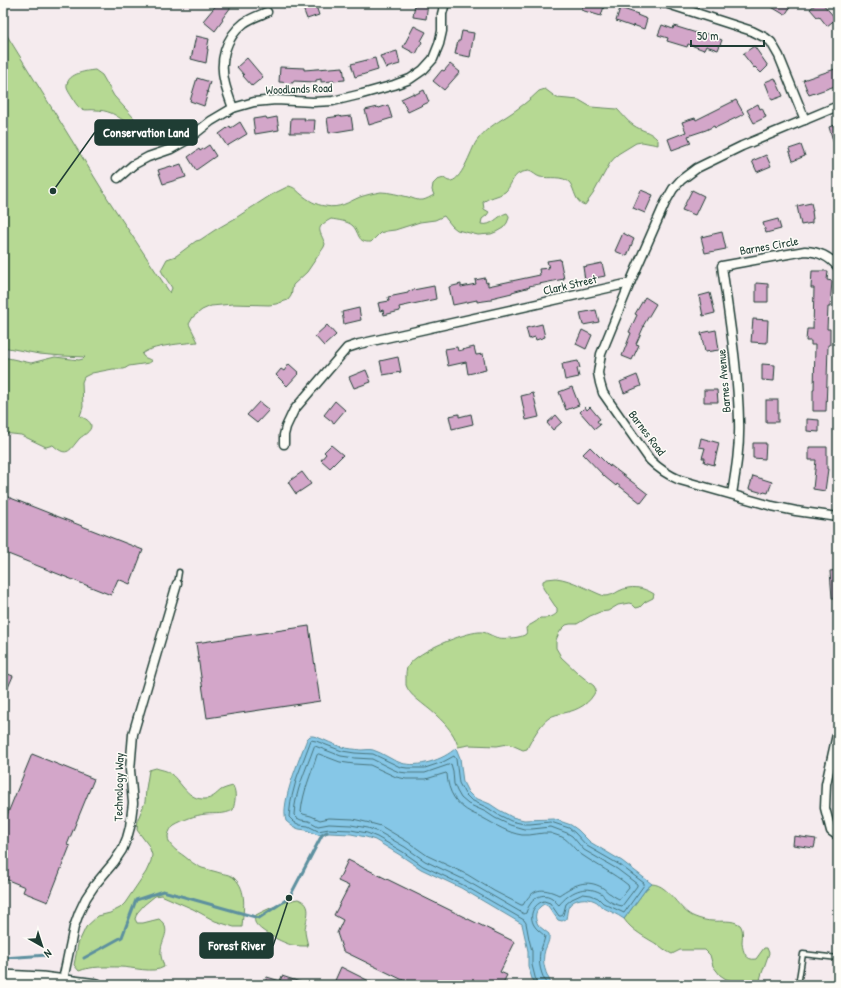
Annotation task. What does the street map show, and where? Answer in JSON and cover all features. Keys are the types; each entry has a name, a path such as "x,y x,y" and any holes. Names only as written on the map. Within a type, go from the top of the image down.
{"street":[{"name":"Woodlands Road","path":"118,178 133,165 148,157 171,149 187,140 211,121 233,108 254,102 276,100 313,102 333,101 394,85 410,79 423,70 433,59 442,31 442,14 445,3"},
{"path":"665,3 752,31 771,42 779,56 805,120"},
{"path":"233,108 225,84 222,68 225,48 232,35 245,23 267,12"},
{"path":"630,283 665,203 681,180 697,168 742,146 838,106"},
{"name":"Barnes Circle","path":"722,266 805,251 826,256 838,267"},
{"name":"Barnes Avenue","path":"722,266 731,327 739,411 738,450 732,494"},
{"name":"Clark Street","path":"284,444 286,427 294,410 347,348 630,283"},
{"name":"Barnes Road","path":"630,283 601,354 598,373 603,393 650,460 665,473 680,480 796,511 838,517"},
{"name":"Technology Way","path":"63,980 74,927 79,913 94,886 122,850 127,838 133,803 130,770 133,734 177,584"},
{"path":"838,730 826,784 825,808 830,831 838,836"},
{"path":"3,976 63,980 97,985"}],"lane":[{"path":"177,584 179,572"},
{"path":"798,985 803,954 838,958"}],"green space":[{"path":"3,29 108,199 170,293 172,288 161,270 167,259 176,256 196,241 200,240 271,195 289,186 295,188 312,202 318,205 330,207 340,206 360,197 381,192 387,192 419,200 424,200 434,195 432,190 433,184 437,180 444,178 449,181 458,177 476,142 486,130 524,104 539,91 545,89 557,98 579,100 591,107 617,109 631,123 655,137 658,140 658,145 642,142 636,143 618,154 610,163 593,194 585,205 579,202 572,186 564,179 544,178 529,171 517,174 505,192 483,202 484,209 489,212 482,219 481,224 488,224 507,213 509,216 507,223 503,228 491,234 478,235 457,230 444,216 435,220 420,222 380,233 371,242 366,242 359,237 351,224 331,219 320,227 320,232 325,244 324,247 307,272 293,285 291,296 288,300 269,305 233,304 211,306 202,310 193,317 189,324 198,342 168,345 152,349 142,354 144,357 152,361 149,363 129,366 124,369 113,369 92,373 84,377 82,382 83,407 80,416 89,421 91,428 71,449 65,452 53,445 46,447 21,435 3,433 3,357 31,363 55,357 79,360 85,357 39,354 3,347"},
{"path":"95,70 102,75 114,96 136,120 133,122 127,122 109,112 100,110 83,110 77,105 67,88 69,79 76,74"},
{"path":"556,578 574,583 604,596 612,595 623,589 632,587 641,588 654,594 653,598 645,602 640,607 636,608 629,603 618,605 608,611 590,616 577,624 566,625 559,633 556,640 556,648 561,657 594,686 596,690 587,703 574,710 552,716 546,720 527,749 523,750 508,744 497,746 469,745 458,747 453,735 445,724 409,691 406,685 407,667 421,654 452,639 472,633 482,632 501,638 513,638 526,634 526,628 529,625 540,618 553,616 557,613 557,608 543,588 543,581"},
{"path":"156,768 169,773 190,794 199,799 210,798 221,790 233,786 235,801 233,810 230,812 193,817 174,825 170,830 168,840 173,848 195,864 202,868 234,878 241,888 244,901 242,927 234,927 215,921 193,909 161,895 155,896 137,913 135,919 137,923 159,919 163,923 166,931 161,947 161,957 164,967 148,970 125,967 99,967 79,971 74,965 78,944 86,927 98,916 110,913 120,908 125,903 146,872 151,861 152,855 149,846 137,830 138,819 145,802 149,770"},
{"path":"652,884 658,885 664,889 689,914 695,917 708,921 730,921 740,925 743,950 750,959 756,959 764,948 767,948 769,953 759,985 746,985 726,979 720,975 713,966 710,955 705,950 680,950 672,954 631,927 624,919 646,889"},
{"path":"298,899 308,908 305,930 308,946 288,944 266,933 257,925 255,920 256,915 283,903"}],"water":[{"path":"310,736 317,737 344,748 373,750 397,762 408,764 422,764 430,762 444,756 456,748 460,758 463,782 468,792 473,797 490,804 512,817 524,820 554,819 571,825 590,842 622,861 652,884 646,889 624,919 602,907 596,901 588,899 581,899 571,903 566,919 562,921 558,920 548,906 544,904 541,906 537,911 536,920 539,926 549,934 549,940 544,955 544,964 546,973 552,985 534,985 528,966 528,951 522,924 461,888 421,869 375,840 351,834 329,833 318,835 292,826 286,821 285,813 288,792 307,739"}],"building":[{"path":"218,3 234,3 215,31 203,21"},
{"path":"301,3 315,3 319,15 307,19"},
{"path":"415,3 428,3 426,19 413,17"},
{"path":"583,3 605,3 601,16 581,10"},
{"path":"765,3 793,3 785,15"},
{"path":"817,3 822,3 836,19 827,26 819,16 817,17 810,9"},
{"path":"620,8 638,14 637,15 647,19 644,29 616,21"},
{"path":"662,25 673,29 674,26 703,35 704,33 722,40 718,50 706,46 704,50 688,44 687,47 667,41 668,38 658,35"},
{"path":"414,26 426,32 416,54 403,47"},
{"path":"462,31 474,33 470,57 455,54"},
{"path":"196,36 209,39 206,63 191,59"},
{"path":"754,46 768,66 761,73 755,67 754,68 743,54"},
{"path":"397,51 400,64 386,68 380,56"},
{"path":"247,58 263,77 252,86 237,67"},
{"path":"375,58 378,70 355,77 351,64"},
{"path":"450,64 460,72 444,90 433,81 442,70 444,71"},
{"path":"280,67 304,68 304,70 343,67 345,80 321,82 321,79 316,80 316,82 279,82"},
{"path":"838,68 838,85 809,95 803,80"},
{"path":"197,78 210,82 204,106 190,101"},
{"path":"775,78 783,96 772,100 765,82"},
{"path":"424,90 429,102 408,112 401,99"},
{"path":"736,100 744,114 715,128 714,126 688,136 691,143 672,150 668,139 686,132 682,122 695,118 696,120"},
{"path":"758,104 760,109 762,108 766,117 754,123 747,110"},
{"path":"388,105 392,118 369,125 365,110"},
{"path":"351,116 353,129 329,133 327,118"},
{"path":"266,117 267,119 277,117 279,130 255,134 253,119"},
{"path":"291,118 315,120 314,133 290,133"},
{"path":"240,122 247,134 227,146 219,134 230,126 231,128"},
{"path":"838,124 838,151 836,151 829,127"},
{"path":"209,145 216,156 196,170 188,157 199,149 200,151"},
{"path":"801,145 805,156 793,161 789,149"},
{"path":"766,155 771,166 757,172 752,161"},
{"path":"181,164 186,177 163,184 158,170"},
{"path":"641,190 653,195 645,213 633,208"},
{"path":"692,190 704,196 695,215 682,210"},
{"path":"811,203 813,211 812,223 801,225 797,206"},
{"path":"778,219 781,229 766,233 763,223"},
{"path":"722,232 726,249 705,253 701,237"},
{"path":"623,233 634,239 627,256 615,251"},
{"path":"560,259 564,279 529,286 530,287 512,293 491,298 491,300 477,302 477,300 453,305 449,287 461,284 461,287 476,284 475,280 485,278 486,283 488,282 488,286 540,275 539,269 549,268 547,261"},
{"path":"602,263 605,276 585,280 583,267"},
{"path":"812,271 828,271 827,280 832,281 830,307 828,307 827,329 830,329 830,345 828,345 826,411 813,411 815,345 811,345 811,341 806,341 807,329 813,329 814,288 811,288"},
{"path":"756,283 768,284 768,302 756,302"},
{"path":"434,286 436,299 399,307 400,311 384,315 383,310 380,311 378,303 389,301 388,297"},
{"path":"710,293 715,313 703,316 699,296"},
{"path":"645,297 656,304 643,326 636,344 639,345 632,360 622,356 631,333 629,332 637,315 635,314"},
{"path":"359,308 361,320 344,324 342,312"},
{"path":"596,310 599,322 583,325 580,313"},
{"path":"753,319 768,320 767,343 751,342"},
{"path":"542,324 545,337 536,340 535,337 529,339 526,328"},
{"path":"327,325 336,335 324,346 315,336"},
{"path":"582,330 592,335 586,349 576,344"},
{"path":"716,330 719,350 705,352 701,333"},
{"path":"457,347 458,351 474,347 476,355 483,354 486,370 468,374 466,362 448,366 445,349"},
{"path":"398,357 401,372 383,375 380,361"},
{"path":"578,361 580,368 577,369 579,377 565,380 562,364"},
{"path":"289,364 299,373 287,386 276,375 281,369 284,371"},
{"path":"762,364 775,365 774,381 762,380"},
{"path":"366,370 371,382 354,388 349,377"},
{"path":"637,375 641,386 624,393 620,382"},
{"path":"572,387 579,405 566,410 559,392"},
{"path":"704,390 717,390 718,402 704,402"},
{"path":"533,393 539,417 526,420 521,396"},
{"path":"766,400 778,400 778,422 766,422"},
{"path":"335,401 345,410 334,423 324,415"},
{"path":"259,402 269,410 257,423 247,415"},
{"path":"585,407 587,410 590,407 600,419 597,421 600,425 595,429 580,412"},
{"path":"459,414 459,417 471,414 473,424 452,429 449,416"},
{"path":"556,415 562,422 553,430 547,423"},
{"path":"807,419 819,420 819,432 807,431"},
{"path":"701,438 719,443 714,465 704,462 705,458 702,458 705,448 699,447"},
{"path":"753,443 766,443 765,459 753,458"},
{"path":"331,445 343,455 330,468 321,460 326,454 324,452"},
{"path":"590,447 610,467 610,465 648,494 641,503 617,484 616,486 605,477 583,454"},
{"path":"809,447 827,447 828,469 825,491 813,489 816,460 809,460"},
{"path":"302,472 311,484 296,494 288,482"},
{"path":"753,476 772,482 768,493 749,489"},
{"path":"3,495 143,550 130,584 118,579 111,595 3,552"},
{"path":"838,570 838,598 832,598 830,571"},
{"path":"309,626 320,701 207,718 196,643"},
{"path":"3,672 13,676 3,699"},
{"path":"32,754 94,779 67,845 70,846 48,902 23,892 25,887 3,878 3,825"},
{"path":"794,836 816,839 814,848 793,845"},
{"path":"348,860 515,942 500,972 507,975 502,985 413,985 343,951 337,933 343,920 334,915 349,886 338,881"},
{"path":"341,967 377,985 333,985"},
{"path":"282,976 303,983 303,985 264,985 267,977 280,981"}],"waterway":[{"path":"84,958 122,937 136,900 163,891 259,918 289,898 322,835 327,832"},
{"path":"3,958 48,955"}],"place":[{"name":"Conservation Land","path":"53,191"},
{"name":"Forest River","path":"289,898"}]}
